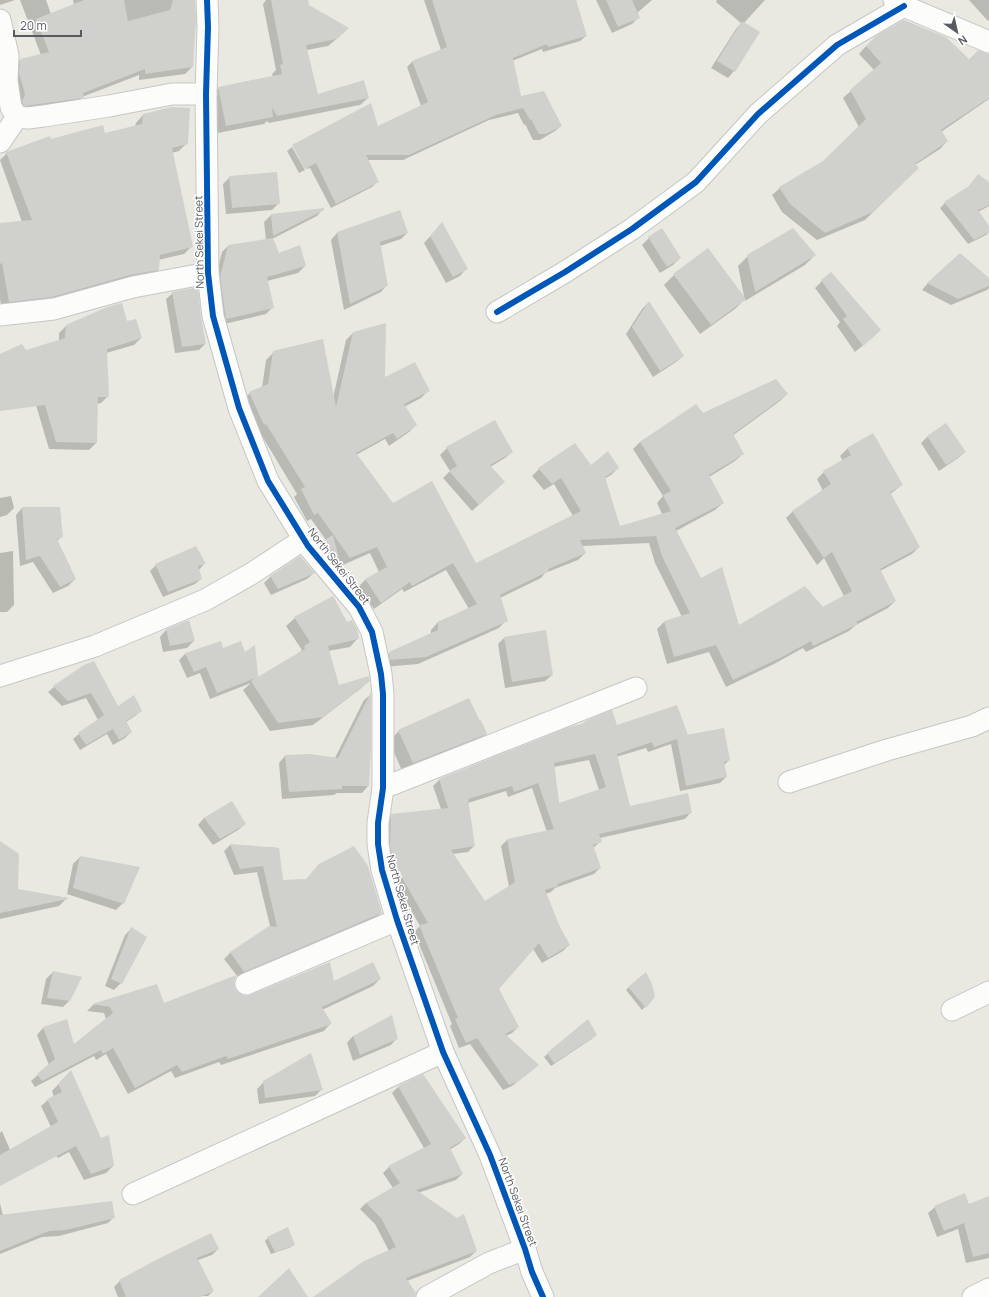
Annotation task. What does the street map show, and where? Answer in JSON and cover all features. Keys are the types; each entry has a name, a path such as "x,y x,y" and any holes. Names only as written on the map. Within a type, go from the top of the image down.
{"street":[{"name":"North Sekei Street","path":"207,0 208,27 206,94 208,158 208,273 213,316 239,408 268,482 308,546 359,607 372,632 384,694 384,788 378,823 378,844 382,870 397,920 443,1052 490,1155 532,1272 543,1297"},
{"path":"498,312 566,272 632,229 696,182 758,114 837,46 899,3 989,42"},
{"path":"0,20 8,55 6,81 10,107 17,117 28,118 44,116 172,94 206,94"},
{"path":"0,142 17,117"},
{"path":"0,315 54,309 133,286 208,273"},
{"path":"0,676 95,646 205,600 251,574 304,539"},
{"path":"384,788 636,688"},
{"path":"789,782 887,750 972,726 989,718"},
{"path":"246,984 397,920"},
{"path":"952,1010 989,992"},
{"path":"133,1194 443,1052"},
{"path":"427,1297 489,1263 525,1249"},
{"path":"973,1297 989,1289"}],"building":[{"path":"84,0 124,0 128,21 170,10 173,0 195,0 196,21 193,67 145,74 145,69 83,93 84,98 24,106 22,102 25,94 19,73 20,59 49,52 36,19"},
{"path":"271,0 308,0 309,5 349,28 337,39 306,45 318,94 364,80 369,98 277,116 272,107 273,117 226,126 218,87 282,74 280,65 283,64"},
{"path":"432,0 576,0 587,36 548,47 547,44 513,58 521,96 544,91 562,126 546,134 539,134 523,108 496,115 409,155 366,155 379,182 336,204 316,163 305,169 292,145 371,103 378,126 428,102 412,61 447,47"},
{"path":"606,0 632,0 640,18 618,27"},
{"path":"904,20 946,37 970,60 978,50 989,54 989,98 941,130 948,141 915,164 919,168 873,212 825,233 790,204 779,187 823,161 866,119 850,90 881,63 866,46 876,36"},
{"path":"742,21 760,32 735,72 717,61"},
{"path":"171,107 190,108 188,144 172,148 193,247 160,255 159,270 130,275 52,297 9,302 2,263 0,264 0,223 32,220 6,152 50,136 51,139 103,125 105,133 142,124 143,114"},
{"path":"277,172 280,204 232,208 229,176"},
{"path":"978,174 989,182 989,205 978,210 989,226 989,232 974,240 944,202 969,186"},
{"path":"324,208 324,210 273,236 271,214"},
{"path":"400,210 408,233 380,242 388,286 350,304 337,232"},
{"path":"442,222 468,269 453,277 430,236"},
{"path":"662,228 681,258 667,267 648,237"},
{"path":"793,228 816,255 755,292 747,255"},
{"path":"273,238 279,253 300,245 306,266 267,277 274,308 226,319 220,277 228,245"},
{"path":"708,248 746,299 711,325 673,274"},
{"path":"960,253 989,278 989,286 958,299 927,283"},
{"path":"831,272 881,330 863,346 843,319 847,316 821,280"},
{"path":"198,287 206,344 182,347 172,292"},
{"path":"649,301 684,356 660,371 632,327"},
{"path":"122,303 127,321 136,319 142,338 107,349 109,397 98,397 97,443 56,442 45,405 0,411 0,354 22,344 26,350 65,338 66,325 107,307"},
{"path":"386,323 385,377 415,362 430,391 404,404 417,425 397,439 393,433 356,453 393,503 432,481 476,563 581,511 561,478 552,484 538,468 575,443 591,465 608,451 619,468 605,477 620,526 671,511 663,495 671,491 640,442 696,404 703,413 776,379 788,394 733,434 744,454 709,475 724,503 675,528 701,578 722,567 739,625 805,586 823,607 852,591 832,552 824,558 792,511 831,484 823,471 851,455 847,448 873,433 903,485 890,492 920,547 880,569 896,601 856,622 858,624 813,646 811,641 782,657 733,680 716,645 674,657 664,621 690,613 662,556 656,536 580,540 586,553 548,569 549,571 500,595 508,621 426,657 390,660 389,652 438,630 438,622 477,604 453,563 412,586 410,582 381,603 365,579 387,567 377,547 350,558 318,513 314,515 301,489 305,487 266,424 264,425 249,392 268,384 273,351 323,339 336,407 353,332"},
{"path":"495,420 513,452 490,465 505,482 479,505 449,471 457,466 446,447"},
{"path":"946,423 966,452 946,465 927,436"},
{"path":"22,507 60,507 63,537 57,539 76,579 60,587 40,556 26,560"},
{"path":"333,535 340,562 338,563 321,542"},
{"path":"196,546 206,564 198,566 202,579 168,592 155,564"},
{"path":"300,556 315,573 278,589 270,576"},
{"path":"333,596 347,622 352,620 357,629 359,639 328,646 339,685 369,676 370,681 323,717 278,723 251,681 305,649 304,646 310,642 294,617"},
{"path":"189,620 195,641 170,646 166,629"},
{"path":"546,630 553,675 512,682 504,637"},
{"path":"221,641 223,648 241,641 245,652 255,645 258,677 217,693 206,667 194,672 185,653"},
{"path":"94,661 118,706 134,695 142,711 126,721 132,732 119,740 113,729 86,745 78,733 104,715 91,693 68,701 53,686 84,665"},
{"path":"371,692 371,749 369,786 342,786 342,789 289,792 285,755 310,754 338,758"},
{"path":"469,698 487,734 413,763 398,730"},
{"path":"677,705 688,735 724,728 730,760 724,762 727,777 686,786 677,739 654,747 652,742 617,754 630,806 688,793 692,813 599,834 602,842 593,845 601,868 545,890 560,927 570,945 548,958 539,943 499,989 519,1027 505,1034 539,1065 519,1081 509,1085 477,1038 466,1043 455,1019 458,1018 419,925 428,923 393,862 390,846 391,814 448,808 439,779 569,727 585,723 585,721 612,710 617,725","holes":["595,754 606,787 559,803 554,763","538,783 554,829 507,839 515,882 485,901 451,850 475,846 468,799 512,786 514,792"]},
{"path":"232,801 246,824 220,839 204,818"},
{"path":"0,841 19,854 18,889 68,899 0,913"},
{"path":"230,844 279,848 283,880 306,879 319,864 354,846 368,866 382,913 244,972 230,952 269,926 277,927 263,866 240,869"},
{"path":"80,856 140,867 124,904 73,888"},
{"path":"131,927 147,937 122,984 111,979"},
{"path":"330,962 334,981 373,962 381,979 322,1007 332,1024 228,1059 226,1056 182,1072 177,1065 135,1088 113,1048 103,1054 101,1050 42,1081 37,1074 55,1059 43,1027 67,1019 74,1044 113,1013 110,1007 92,1004 157,984 164,1003 239,974 234,982 235,989 238,993 244,996 250,995"},
{"path":"53,971 82,977 70,1001 47,998"},
{"path":"646,972 652,984 655,997 646,1008 628,987"},
{"path":"392,1015 398,1039 360,1055 353,1036"},
{"path":"588,1019 597,1035 554,1063 547,1053"},
{"path":"311,1053 323,1090 265,1098 263,1081"},
{"path":"71,1070 101,1138 109,1135 114,1166 91,1174 76,1146 0,1186 0,1155 58,1122 47,1099 62,1092 58,1084"},
{"path":"423,1074 466,1138 450,1148 463,1174 416,1190 457,1218 464,1214 477,1251 406,1278 416,1293 415,1297 313,1297 364,1261 396,1247 381,1218 366,1203 400,1183 388,1166 431,1144 398,1086"},
{"path":"965,1193 969,1204 989,1196 989,1253 973,1257 964,1223 944,1231 934,1206"},
{"path":"112,1201 115,1218 66,1230 49,1231 0,1251 0,1215"},
{"path":"288,1227 295,1245 275,1252 267,1237"},
{"path":"211,1233 219,1249 197,1258 214,1291 200,1297 126,1297 119,1280"},
{"path":"289,1268 308,1297 258,1297"}],"cycle path":[{"path":"207,0 208,27 206,94 208,273 213,316 239,408 268,481 308,546 359,607 372,632 381,674 383,694 383,788 378,823 378,844 382,870 397,920 443,1052 490,1155 532,1272 543,1297"},
{"path":"497,312 565,272 632,229 696,182 758,114 837,45 904,6"}]}
